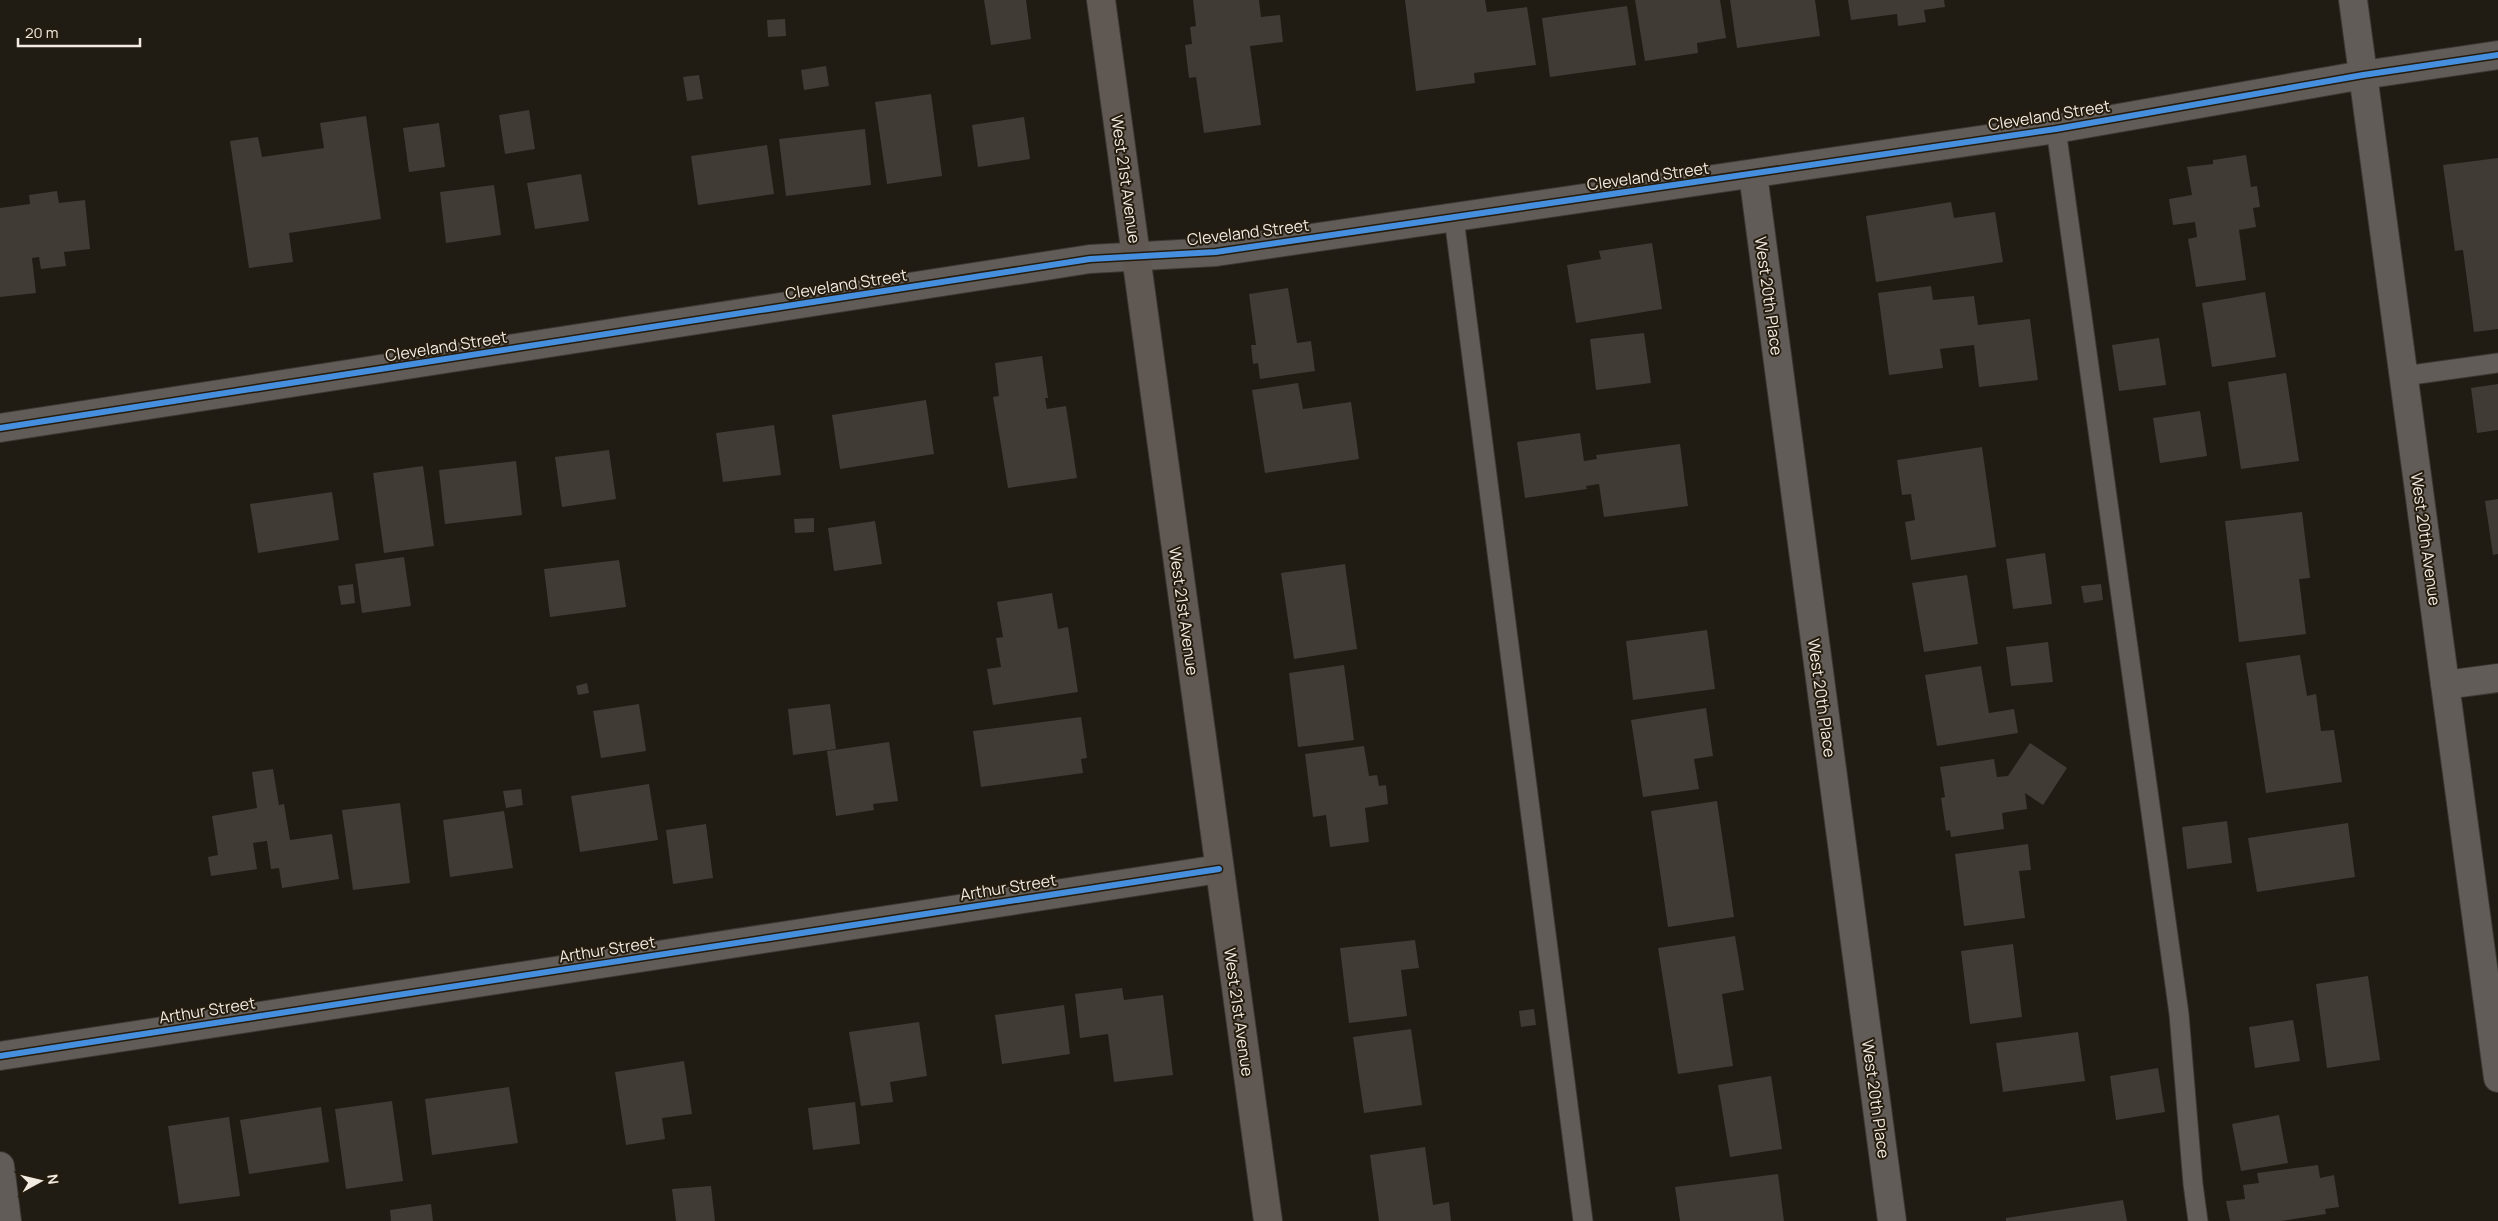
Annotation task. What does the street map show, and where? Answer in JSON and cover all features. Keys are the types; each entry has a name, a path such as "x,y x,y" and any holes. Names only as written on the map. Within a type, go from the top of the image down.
{"street":[{"name":"West 21st Avenue","path":"1101,0 1268,1221"},
{"name":"West 20th Avenue","path":"2353,0 2446,686 2492,990 2498,1078"},
{"name":"Cleveland Street","path":"0,428 1090,259 1216,252 2056,129 2363,75 2498,55"},
{"name":"West 20th Place","path":"1753,174 1892,1221"},
{"path":"2446,686 2498,678"},
{"name":"Arthur Street","path":"0,1056 1219,869"},
{"path":"0,1166 7,1221"}],"lane":[{"path":"2056,129 2178,1005 2193,1184 2198,1221"},
{"path":"1454,218 1583,1221"},
{"path":"2404,376 2498,363"}],"building":[{"path":"984,0 1026,0 1031,39 991,45"},
{"path":"1193,0 1259,0 1261,17 1280,15 1283,42 1250,46 1261,125 1204,133 1196,77 1189,78 1185,45 1192,44 1190,27 1196,26"},
{"path":"1405,0 1485,0 1487,12 1527,7 1536,65 1474,73 1475,83 1416,91"},
{"path":"1635,0 1720,0 1726,38 1697,43 1698,53 1645,61"},
{"path":"1730,0 1815,0 1820,36 1737,48"},
{"path":"1848,0 1944,0 1945,7 1924,10 1926,22 1898,26 1897,14 1851,20"},
{"path":"1627,6 1636,65 1550,77 1542,18"},
{"path":"785,19 786,36 768,37 767,20"},
{"path":"826,66 829,86 804,90 801,70"},
{"path":"699,75 703,99 687,101 683,77"},
{"path":"931,94 942,176 887,184 875,102"},
{"path":"529,110 535,149 505,154 499,115"},
{"path":"366,116 381,219 289,233 293,262 249,268 230,141 258,137 262,157 324,148 320,123"},
{"path":"1024,117 1030,159 978,167 972,125"},
{"path":"439,123 445,167 409,172 403,128"},
{"path":"865,129 871,185 786,196 779,139"},
{"path":"767,145 774,194 698,205 691,156"},
{"path":"2246,155 2251,187 2257,186 2260,207 2253,208 2256,227 2239,230 2246,280 2196,287 2188,239 2197,237 2195,222 2173,225 2169,199 2192,195 2187,167 2213,164 2213,160"},
{"path":"2498,158 2498,329 2474,332 2463,250 2455,251 2443,165"},
{"path":"581,174 589,221 535,229 527,183"},
{"path":"494,185 501,235 446,243 440,192"},
{"path":"57,191 59,203 85,200 90,249 64,252 66,266 41,269 39,257 32,258 36,293 0,297 0,208 30,204 29,195"},
{"path":"1951,202 1954,218 1995,212 2003,262 1876,282 1866,216"},
{"path":"1652,243 1662,309 1576,323 1567,265 1601,259 1599,251"},
{"path":"1931,286 1933,300 1974,296 1978,325 2030,319 2038,380 1979,387 1974,345 1940,349 1943,368 1889,375 1878,293"},
{"path":"1288,288 1297,343 1311,341 1315,371 1260,379 1258,363 1253,364 1251,345 1256,345 1249,294"},
{"path":"2265,292 2276,357 2212,367 2202,303"},
{"path":"1644,333 1651,383 1596,390 1590,339"},
{"path":"2159,338 2166,385 2119,391 2112,345"},
{"path":"1042,356 1048,398 1045,398 1047,409 1066,406 1077,478 1008,488 993,397 999,396 995,363"},
{"path":"2286,373 2299,461 2241,469 2228,382"},
{"path":"1298,383 1303,409 1351,402 1359,459 1265,473 1252,390"},
{"path":"2498,384 2498,430 2477,433 2471,388"},
{"path":"926,400 934,454 840,469 832,415"},
{"path":"2200,411 2207,456 2160,463 2153,418"},
{"path":"774,425 781,475 723,482 716,433"},
{"path":"1580,433 1584,461 1597,459 1596,455 1680,444 1688,506 1604,517 1599,484 1586,486 1587,489 1525,498 1517,442"},
{"path":"1982,447 1996,547 1911,560 1905,522 1915,520 1911,494 1902,495 1897,460"},
{"path":"609,450 616,499 562,507 555,457"},
{"path":"516,461 522,515 445,524 439,470"},
{"path":"423,466 434,546 384,553 373,473"},
{"path":"332,492 339,540 258,553 250,504"},
{"path":"2498,499 2498,554 2493,555 2485,501"},
{"path":"2302,512 2310,578 2299,579 2306,634 2239,642 2225,521"},
{"path":"814,518 814,532 795,533 794,519"},
{"path":"875,521 882,564 834,571 828,528"},
{"path":"2045,553 2052,604 2013,609 2006,559"},
{"path":"404,557 411,606 362,613 355,564"},
{"path":"619,560 626,607 550,617 544,569"},
{"path":"1345,564 1357,649 1294,659 1281,573"},
{"path":"1967,575 1978,644 1924,652 1912,583"},
{"path":"353,584 355,603 341,605 338,586"},
{"path":"2101,584 2103,600 2084,603 2081,586"},
{"path":"1052,593 1058,629 1068,627 1078,692 993,705 987,669 1001,667 996,638 1003,637 997,602"},
{"path":"1707,630 1715,689 1633,700 1626,641"},
{"path":"2048,642 2053,682 2011,686 2006,647"},
{"path":"2300,655 2307,696 2316,694 2321,731 2334,730 2342,782 2266,793 2246,663"},
{"path":"1344,665 1354,740 1298,747 1289,673"},
{"path":"1981,666 1989,713 2014,709 2018,733 1937,746 1925,675"},
{"path":"587,683 589,693 578,695 576,686"},
{"path":"639,704 646,751 601,758 593,711"},
{"path":"830,704 836,749 793,755 788,709"},
{"path":"1706,708 1713,756 1694,759 1699,789 1643,797 1631,720"},
{"path":"1081,717 1087,758 1081,759 1083,773 981,787 973,731"},
{"path":"889,742 898,801 873,804 874,810 836,816 827,751"},
{"path":"2030,743 2067,768 2043,805 2025,793 2027,809 2002,813 2004,829 1951,837 1950,830 1946,831 1941,798 1945,797 1940,767 1994,759 1997,777 2008,776"},
{"path":"1364,746 1369,776 1377,775 1379,786 1386,785 1388,804 1365,808 1369,842 1330,847 1326,815 1313,817 1305,754"},
{"path":"273,769 279,805 284,804 290,840 332,834 339,879 282,888 279,868 271,869 267,841 253,843 257,869 211,876 208,857 218,855 212,816 257,808 252,772"},
{"path":"649,784 658,840 580,852 571,796"},
{"path":"521,789 523,805 506,808 503,791"},
{"path":"1717,801 1734,917 1668,927 1651,811"},
{"path":"400,803 410,883 353,890 342,810"},
{"path":"504,811 513,868 450,877 443,820"},
{"path":"2227,821 2232,863 2187,869 2182,827"},
{"path":"2348,823 2355,877 2257,892 2248,838"},
{"path":"706,824 713,878 673,884 666,830"},
{"path":"2028,844 2031,870 2019,871 2025,918 1964,926 1955,854"},
{"path":"1735,936 1744,990 1722,994 1733,1066 1678,1074 1658,948"},
{"path":"1415,940 1419,968 1401,970 1407,1016 1349,1023 1340,948"},
{"path":"2013,944 2022,1017 1970,1024 1961,951"},
{"path":"2368,976 2380,1060 2327,1068 2316,984"},
{"path":"1122,988 1124,1000 1163,995 1173,1075 1114,1082 1108,1034 1080,1038 1075,994"},
{"path":"1064,1005 1070,1054 1002,1064 995,1015"},
{"path":"1534,1009 1536,1025 1521,1027 1519,1011"},
{"path":"2293,1020 2300,1061 2255,1068 2249,1027"},
{"path":"919,1022 927,1076 890,1082 893,1102 861,1106 849,1032"},
{"path":"1411,1029 1422,1105 1364,1113 1353,1037"},
{"path":"2078,1032 2085,1081 2003,1092 1996,1043"},
{"path":"684,1061 692,1114 662,1118 665,1139 626,1145 615,1072"},
{"path":"2158,1068 2165,1112 2116,1120 2110,1076"},
{"path":"1771,1076 1782,1149 1730,1157 1718,1085"},
{"path":"509,1087 518,1143 432,1155 425,1099"},
{"path":"392,1101 403,1181 346,1189 335,1109"},
{"path":"855,1102 860,1144 813,1150 808,1108"},
{"path":"321,1107 329,1162 249,1174 240,1120"},
{"path":"2279,1115 2288,1163 2241,1171 2232,1124"},
{"path":"229,1117 240,1196 179,1204 168,1126"},
{"path":"1425,1147 1433,1205 1449,1202 1451,1221 1379,1221 1370,1155"},
{"path":"2318,1165 2320,1178 2334,1175 2339,1207 2325,1209 2326,1214 2281,1221 2230,1221 2226,1201 2245,1199 2243,1185 2259,1183 2257,1173"},
{"path":"1778,1174 1784,1221 1680,1221 1675,1187"},
{"path":"711,1186 715,1221 676,1221 672,1189"},
{"path":"2123,1200 2127,1221 2006,1221 2006,1218"},
{"path":"431,1204 433,1221 391,1221 390,1210"}],"cycle path":[{"path":"0,428 1090,259 1216,252 2056,129 2363,75 2498,55"},
{"path":"0,1056 1219,869"}]}
